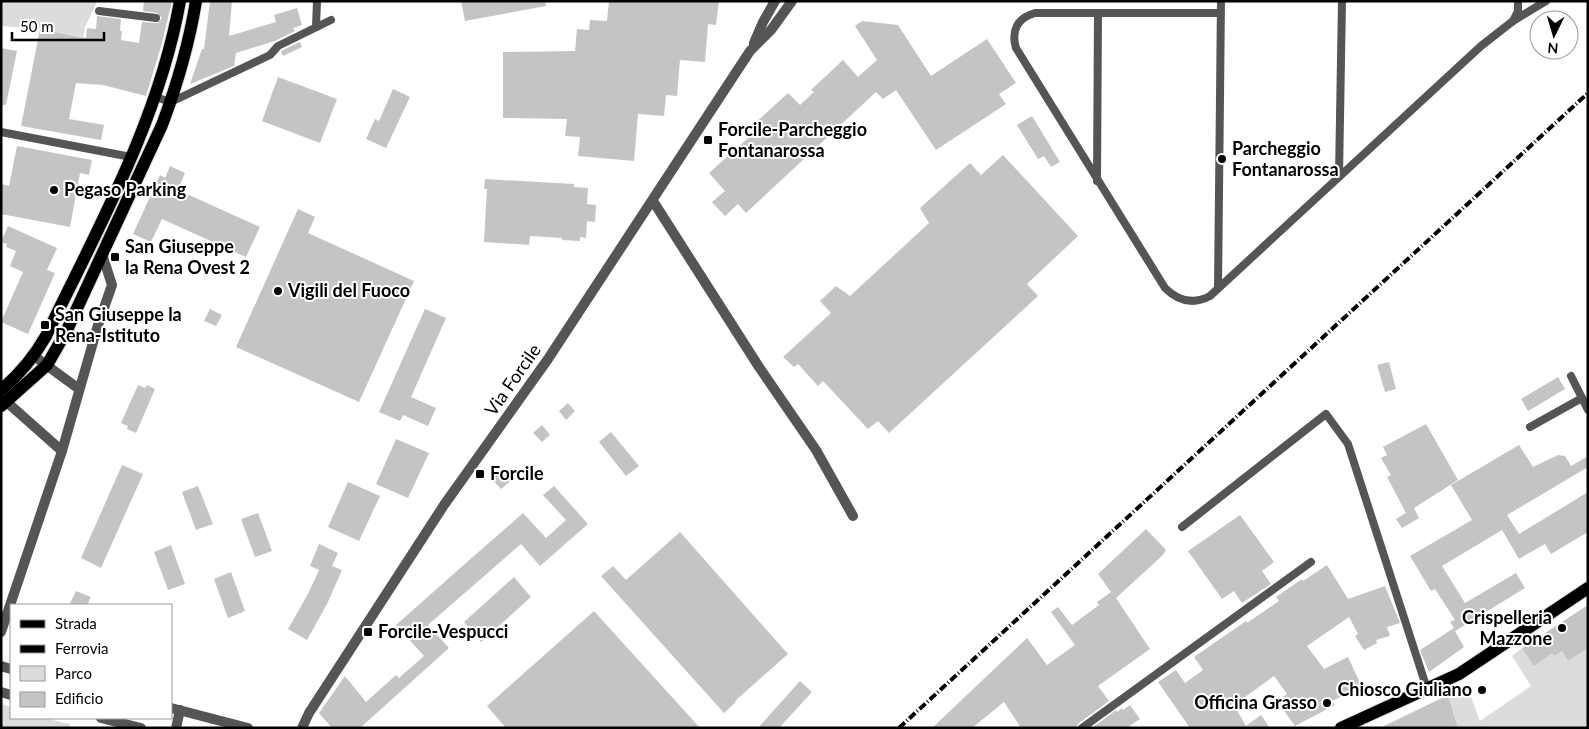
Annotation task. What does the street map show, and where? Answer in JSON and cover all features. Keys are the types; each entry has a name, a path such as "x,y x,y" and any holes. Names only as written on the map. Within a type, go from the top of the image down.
{"main road":[{"path":"3,399 46,336 131,157 155,97 173,20 180,1"},
{"path":"3,399 47,365 67,330 114,230 170,102 190,34 196,1"},
{"path":"1341,728 1459,674 1588,588"}],"street":[{"path":"750,51 762,22 775,1"},
{"path":"750,51 771,30 792,1"},
{"name":"Via Forcile","path":"302,728 309,713 444,505 548,359 750,51"},
{"path":"653,201 759,367 816,450 853,516"},
{"path":"100,223 114,230"},
{"path":"10,604 62,451 98,324 112,285 102,254"},
{"path":"34,356 79,390"},
{"path":"3,399 62,451"},
{"path":"1,632 10,605"},
{"path":"176,728 176,709 248,728"},
{"path":"105,719 141,728"}],"lane":[{"path":"316,27 317,1"},
{"path":"1218,288 1221,1"},
{"path":"1340,176 1342,1"},
{"path":"1513,21 1518,11 1518,1"},
{"path":"1220,13 1035,13 1019,21 1013,39 1016,48 1164,288 1182,301 1201,301 1210,296 1480,46 1513,21 1546,1"},
{"path":"99,11 156,18"},
{"path":"1097,181 1098,13"},
{"path":"155,97 170,102 270,55 278,46 331,20"},
{"path":"1,132 131,157"},
{"path":"1571,376 1588,410"},
{"path":"1530,427 1582,398"},
{"path":"1182,527 1326,414 1348,444 1427,689"},
{"path":"1082,728 1311,562"}],"green space":[{"path":"1,1 97,2 85,27 83,37 40,29 1,26"},
{"path":"1546,645 1554,656 1562,651 1568,661 1588,648 1588,728 1458,728 1448,695 1467,686 1480,721 1531,686 1512,656 1522,648"},
{"path":"1,704 10,707 10,719 48,719 70,724 70,728 1,728"}],"building":[{"path":"144,1 172,1 146,96 103,85 76,83 69,119 104,125 101,140 21,126 40,29 86,38 87,28 96,29 97,16 121,19 121,40 139,43 142,22 158,23 162,18 157,13 143,11"},
{"path":"210,1 232,1 229,36 276,22 274,15 297,8 302,25 293,28 295,31 275,41 236,53 234,66 190,84 202,49 204,49"},
{"path":"461,1 545,1 546,6 465,21"},
{"path":"609,1 719,1 716,25 708,24 705,62 680,60 677,96 666,95 664,116 638,114 634,161 578,156 580,137 565,136 567,119 503,118 503,52 575,51 577,29 589,30 590,20 607,21"},
{"path":"862,21 898,25 931,76 987,39 1016,83 999,94 1006,104 936,150 896,90 883,99 876,92 746,213 738,204 725,216 712,202 725,191 709,173 756,131 752,126 788,93 800,105 814,92 811,90 843,60 858,77 877,60 855,26"},
{"path":"300,42 302,47 283,56 281,51"},
{"path":"1,48 17,51 6,105 1,105"},
{"path":"278,77 337,99 320,143 262,121"},
{"path":"393,89 410,97 386,148 366,139 375,119 379,121"},
{"path":"1032,116 1060,162 1051,167 1044,156 1038,159 1017,125"},
{"name":"Pegaso Parking","path":"17,146 92,160 89,175 80,173 70,227 1,214 1,184 9,186"},
{"path":"1003,155 1078,236 1027,284 1038,296 889,433 878,421 868,429 823,381 818,386 798,364 794,367 783,357 831,313 820,301 836,286 850,296 929,223 920,208 970,163 981,175"},
{"path":"170,166 185,173 178,190 260,227 246,257 162,219 151,242 133,234 160,175 165,178"},
{"path":"485,179 574,184 574,187 588,188 587,204 596,205 595,222 587,221 586,238 580,237 580,241 530,236 529,245 484,242 487,189 484,189"},
{"path":"298,209 315,217 308,233 414,281 359,402 236,347"},
{"path":"8,226 57,248 47,270 55,273 28,334 1,322 23,272 10,266 16,251 6,247 7,244 1,242"},
{"path":"210,309 222,315 216,326 204,321"},
{"path":"425,309 446,318 411,397 436,408 428,426 403,415 400,421 379,412"},
{"path":"1389,362 1396,389 1385,392 1377,365"},
{"path":"1558,377 1565,389 1528,411 1521,399"},
{"path":"138,385 145,388 147,385 155,389 136,433 127,429 128,426 121,423"},
{"path":"568,403 575,411 566,420 559,411"},
{"path":"1426,424 1458,480 1414,508 1419,518 1402,528 1396,519 1406,513 1387,477 1391,475 1381,458 1387,455 1383,447"},
{"path":"542,425 550,435 542,442 533,433"},
{"path":"611,432 639,466 626,476 599,442"},
{"path":"396,439 429,453 408,498 376,484"},
{"path":"1519,445 1533,467 1558,455 1565,456 1571,466 1588,456 1588,467 1507,515 1519,534 1588,492 1588,532 1551,554 1545,544 1519,559 1502,530 1442,566 1465,603 1516,573 1525,588 1455,631 1464,647 1429,672 1420,650 1454,628 1450,622 1455,620 1435,589 1431,591 1410,556 1472,520 1451,485"},
{"path":"122,465 143,474 101,568 81,558"},
{"path":"502,468 512,480 501,489 491,478"},
{"path":"348,482 380,496 359,541 328,527"},
{"path":"198,486 213,524 196,530 182,492"},
{"path":"554,486 588,524 540,566 521,544 428,625 449,648 360,728 332,728 319,713 345,676 366,702 396,675 399,678 424,656 396,625 523,513 546,538 566,520 543,495"},
{"path":"258,513 272,551 255,557 241,519"},
{"path":"1240,515 1274,562 1262,571 1271,584 1242,603 1234,591 1222,599 1188,551"},
{"path":"1146,529 1166,550 1163,555 1116,598 1150,649 1098,686 1109,701 1079,723 1076,728 1021,728 1004,702 972,728 932,728 1027,638 1047,665 1075,645 1051,612 1058,607 1072,625 1099,605 1097,602 1111,592 1098,574"},
{"path":"680,532 788,654 724,713 601,576 613,566 626,580"},
{"path":"319,544 338,553 332,566 342,570 327,604 307,640 288,629 319,570 310,566"},
{"path":"171,545 185,584 168,590 154,552"},
{"path":"1327,565 1348,599 1385,586 1400,623 1387,627 1390,636 1376,640 1377,643 1364,650 1355,636 1358,634 1349,617 1307,646 1324,669 1348,657 1362,687 1332,701 1335,705 1295,726 1277,701 1287,694 1274,676 1234,705 1246,726 1261,715 1270,728 1190,728 1158,682 1176,670 1185,683 1203,670 1194,657 1279,601 1276,597 1302,579 1303,581"},
{"path":"231,572 245,611 228,618 214,579"},
{"path":"514,577 531,597 481,642 464,622"},
{"path":"76,591 91,597 88,604 70,604"},
{"path":"1588,605 1588,648 1568,661 1562,651 1554,656 1552,653 1534,666 1522,648"},
{"path":"594,611 700,728 506,728 487,706"},
{"path":"800,681 812,692 779,728 758,728"},
{"path":"1448,695 1458,728 1380,728 1411,713"},
{"path":"1130,705 1140,719 1127,728 1092,728 1116,710 1117,712 1122,708 1123,710"}],"railway":[{"path":"899,728 1588,93"}],"place":[{"name":"Forcile-Parcheggio Fontanarossa","path":"708,140"},
{"name":"Parcheggio Fontanarossa","path":"1222,159"},
{"name":"Pegaso Parking","path":"54,190"},
{"name":"San Giuseppe la Rena Ovest 2","path":"115,257"},
{"name":"Vigili del Fuoco","path":"278,291"},
{"name":"San Giuseppe la Rena-Istituto","path":"45,325"},
{"name":"Forcile","path":"480,474"},
{"name":"Crispelleria Mazzone","path":"1562,628"},
{"name":"Forcile-Vespucci","path":"368,632"},
{"name":"Chiosco Giuliano","path":"1482,690"},
{"name":"Officina Grasso","path":"1327,703"}]}
